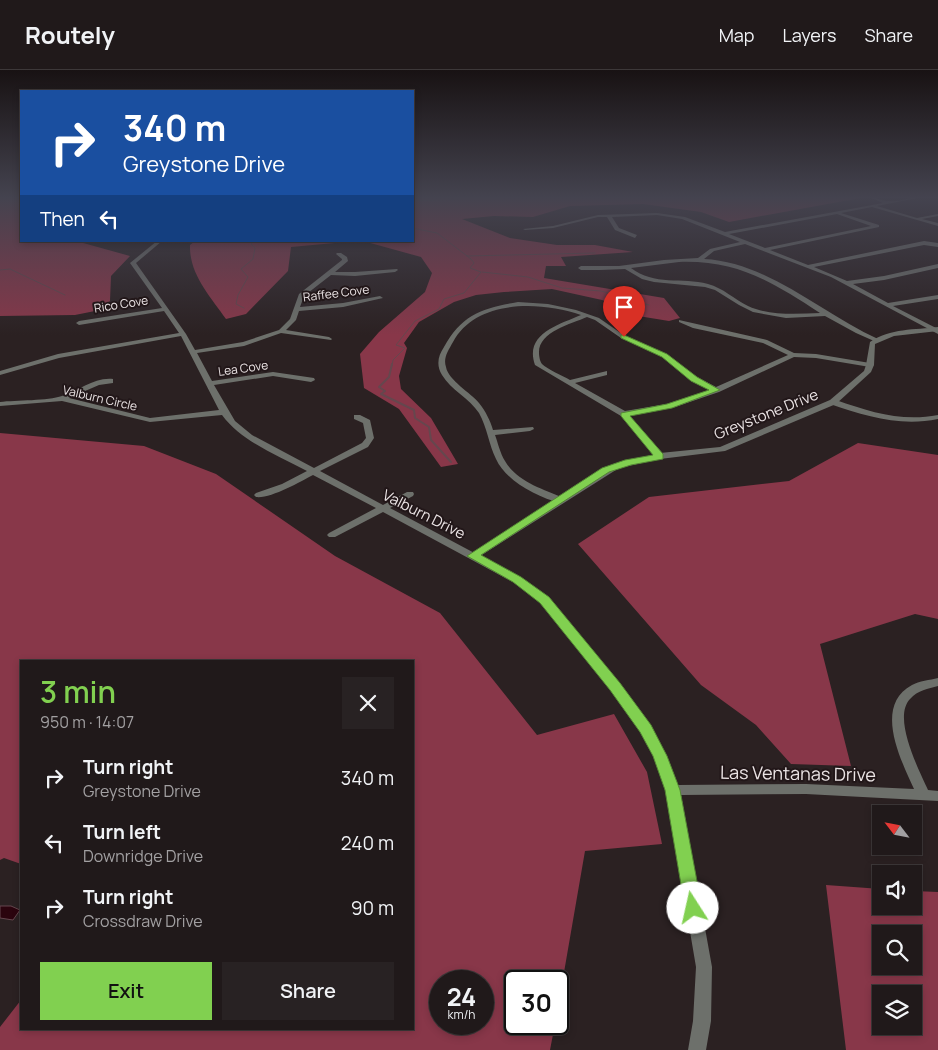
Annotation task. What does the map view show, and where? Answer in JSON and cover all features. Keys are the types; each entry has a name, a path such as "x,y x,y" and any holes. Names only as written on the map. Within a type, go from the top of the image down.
{"street":[{"path":"144,247 152,247 158,243"},
{"path":"699,260 712,250 744,243"},
{"path":"749,243 848,283 886,305 936,330"},
{"path":"767,249 797,243"},
{"path":"810,266 918,243 938,245"},
{"name":"Valburn Drive","path":"152,247 133,263 183,334 224,412 232,423 249,437 517,580 545,600 646,729 660,756 673,790 704,968 702,1020 697,1050"},
{"path":"193,352 255,342 281,331 293,320 301,295 345,261 345,258 339,254"},
{"path":"581,268 626,267 658,261 699,260 730,265 756,274 792,291 854,332 876,340 936,330"},
{"path":"848,283 884,278 938,266"},
{"path":"626,267 634,276 649,281 714,287 748,308 765,313 793,316 826,314"},
{"path":"330,273 355,274 395,270"},
{"path":"886,305 938,297"},
{"name":"Raffee Cove","path":"296,309 343,306 380,298"},
{"path":"560,500 524,484 509,473 500,460 491,433 476,404 446,376 442,368 442,356 459,327 494,308 518,304 548,306 587,315 598,319 629,340 664,356 694,379 716,390"},
{"name":"Rico Cove","path":"79,323 166,308"},
{"path":"587,315 547,334 534,346 535,357 540,365 624,414 660,456"},
{"path":"681,321 693,326 765,341 793,355 816,356 870,365"},
{"path":"281,331 329,339"},
{"path":"0,373 58,356 183,334"},
{"name":"Greystone Drive","path":"473,556 616,466 660,456 722,448 833,402 860,380 870,365 872,343 876,340"},
{"path":"624,414 669,406 716,390 793,355"},
{"path":"570,382 604,373"},
{"name":"Lea Cove","path":"209,384 272,374 310,380"},
{"path":"62,399 97,383 110,381"},
{"name":"Valburn Circle","path":"0,404 62,399 150,420 224,412"},
{"path":"833,402 885,417 917,419 938,417"},
{"path":"259,495 284,486 358,450 370,438 367,422 357,417"},
{"path":"491,433 530,429"},
{"path":"332,535 410,494"},
{"path":"923,795 899,738 897,716 902,698 912,688 938,682"},
{"name":"Las Ventanas Drive","path":"673,790 806,789 938,796"}],"shaded area":[{"path":"0,243 82,243 130,256 111,276 110,301 95,311 75,315 0,316"},
{"path":"193,243 338,243 291,247 288,271 246,314 226,319 207,293 197,275 193,266 190,245"},
{"path":"369,243 542,243 557,245 595,245 633,252 561,257 566,266 546,266 544,278 664,298 680,318 669,321 632,315 620,307 602,300 552,289 476,295 454,302 419,322 404,343 407,348 399,376 401,389 431,418 458,464 441,467 399,409 364,388 360,354 379,332 425,292 432,273 421,257"},
{"path":"0,433 144,446 216,474 335,556 440,613 537,735 614,714 647,772 662,844 585,851 564,970 504,970 504,1035 553,1035 550,1050 0,1050 0,1027 20,1001 20,1030 414,1030 414,660 20,660 20,864 4,858 0,860"},
{"path":"858,443 938,455 938,619 915,614 820,644 851,766 791,764 756,725 701,685 578,544 649,497 789,481"},
{"path":"826,885 872,888 872,915 922,915 922,891 938,892 938,1050 846,1050"},
{"path":"0,906 11,906 20,910 13,920 0,918"}],"waterway":[{"path":"244,308 236,304 238,295 248,277 241,269 253,259 255,248 251,244 252,243"},
{"path":"450,243 467,256"},
{"path":"467,256 595,253"},
{"path":"392,366 393,360 405,348 396,345 415,321 439,309 444,299 464,293 481,272 470,268 474,263 467,256"},
{"path":"0,270 10,269 65,295"},
{"path":"482,272 528,277 562,288 601,291 649,305"},
{"path":"392,364 389,377 379,387 385,391 381,394 414,410 415,418 429,427 431,440 451,462"}],"route":[{"path":"624,337 670,359 694,379 716,390 669,406 624,414 660,456 629,462 606,470 473,556 517,580 545,600 646,729 660,756 673,790 693,908"}]}
